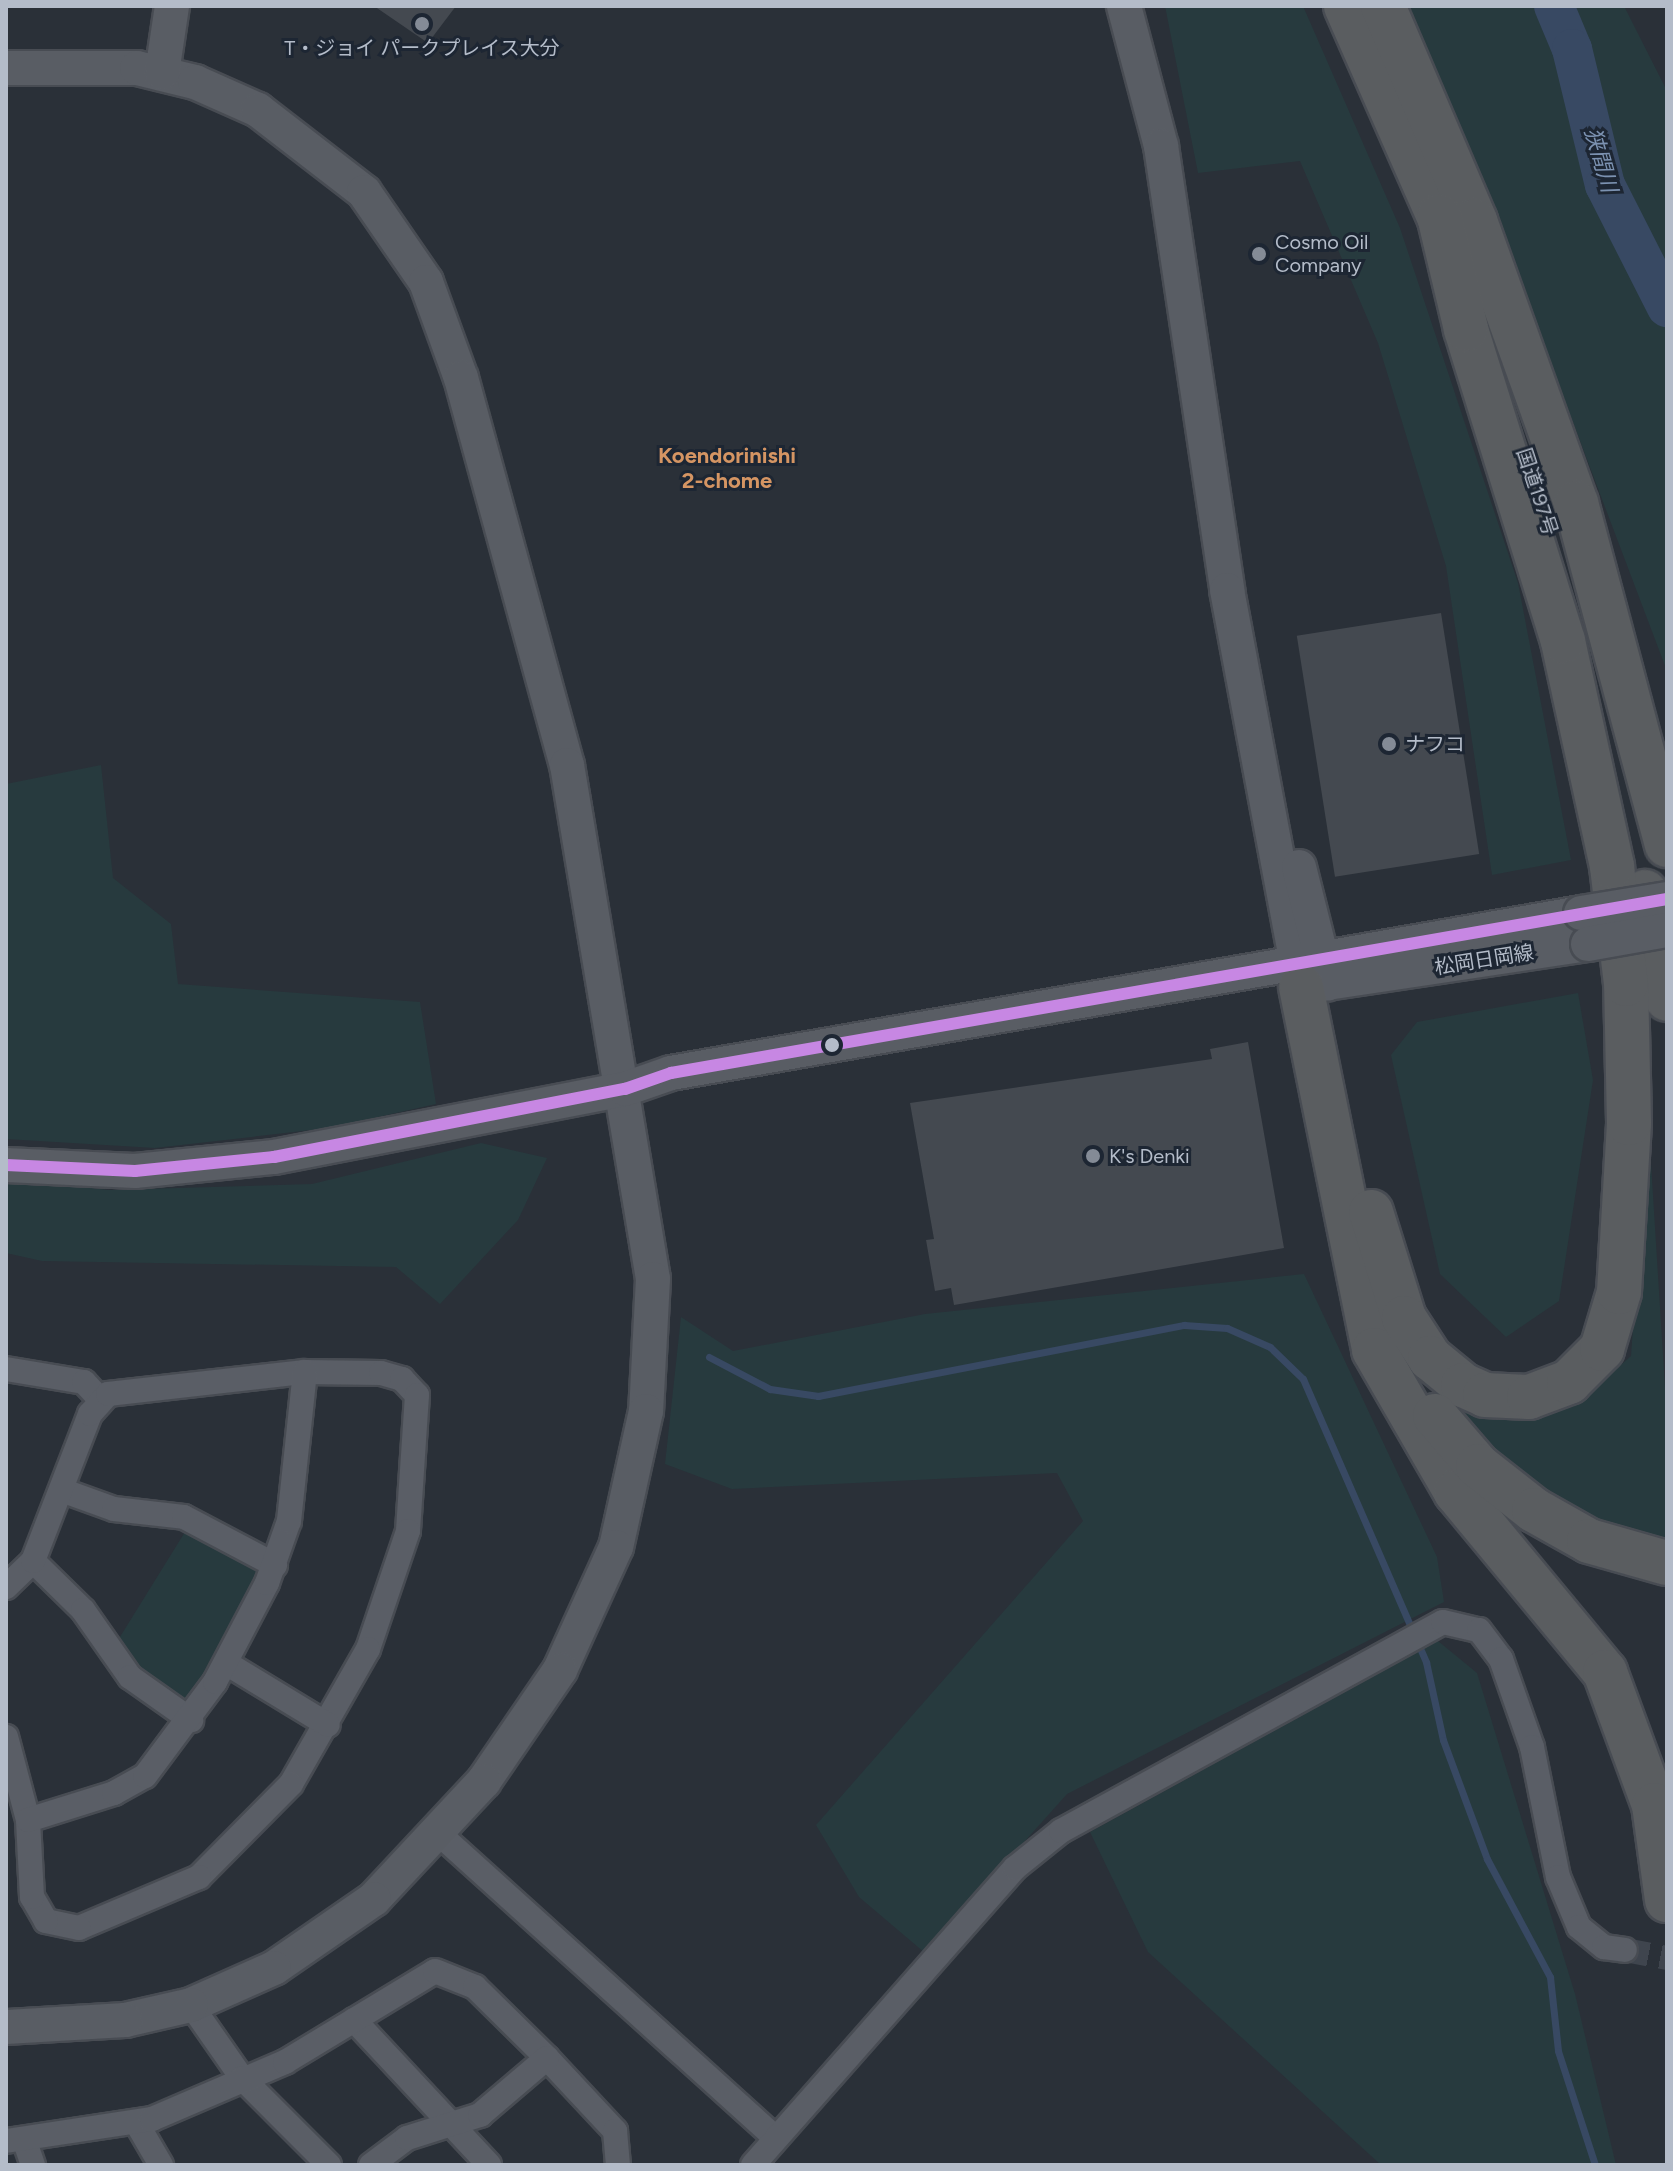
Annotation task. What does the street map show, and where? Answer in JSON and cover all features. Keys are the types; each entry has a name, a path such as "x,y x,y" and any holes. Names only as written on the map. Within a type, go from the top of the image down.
{"highway":[{"name":"国道197号","path":"1346,6 1439,216 1569,594 1624,790 1667,999"},
{"name":"国道197号","path":"1383,6 1475,221 1576,503 1667,845"},
{"path":"1371,1212 1404,1318 1430,1358 1463,1385 1485,1395 1529,1397 1569,1382 1602,1349 1619,1292 1629,1123 1626,984 1612,866 1563,641 1466,329 1439,216"},
{"path":"1576,503 1667,740"},
{"path":"1311,973 1371,1212 1396,1340 1421,1395 1456,1443 1559,1525 1629,1556 1667,1563"},
{"path":"1311,973 1363,1312 1395,1393 1439,1462 1605,1672 1654,1805 1667,1900"},
{"path":"1439,1462 1554,1543 1667,1580"}],"street":[{"path":"162,73 172,6"},
{"path":"1124,6 1161,146 1227,590 1311,973"},
{"path":"1144,6 1162,98 1161,146"},
{"path":"6,68 84,63 162,73 258,110 341,170 395,228 438,309 567,765 625,1089 653,1279 650,1380 634,1482 603,1582 560,1670 506,1753 374,1899 323,1938 191,2005 125,2020 6,2027"},
{"name":"松岡日岡線","path":"6,1165 208,1167 625,1089 675,1092 1311,973 1584,928 1667,899"},
{"name":"松岡日岡線","path":"1584,928 1667,930"},
{"path":"6,1369 84,1382 100,1399"},
{"path":"28,1820 114,1793 145,1776 191,1720 226,1663 275,1565 295,1493 305,1372"},
{"path":"6,1587 33,1561 100,1399 129,1388 305,1372 395,1376 413,1389 420,1408 414,1493 390,1600 328,1725 266,1817 225,1854 188,1883 117,1916 66,1929 39,1914 28,1820 6,1737"},
{"path":"64,1491 114,1509 184,1517 275,1565"},
{"path":"33,1561 83,1610 130,1677 191,1720"},
{"path":"753,2165 774,2137 1015,1868 1061,1831 1443,1622 1479,1630 1501,1659 1532,1747 1563,1890 1579,1927 1604,1947 1625,1950"},
{"path":"226,1663 328,1725"},
{"path":"437,1832 774,2137"},
{"path":"33,2165 15,2140 136,2122 245,2081 354,2020 415,1977 452,1973 547,2058 615,2131 618,2165"},
{"path":"191,2005 245,2081 329,2165"},
{"path":"354,2020 489,2165"},
{"path":"371,2165 407,2138 453,2127 507,2098 547,2058"},
{"path":"136,2122 161,2165"}],"green space":[{"path":"1165,6 1303,6 1400,228 1518,583 1571,860 1492,875 1446,566 1378,343 1300,161 1198,173"},
{"path":"1398,6 1624,6 1667,91 1667,671 1487,195"},
{"path":"101,765 113,878 171,924 178,984 420,1002 436,1104 329,1128 155,1148 6,1139 6,784"},
{"path":"1578,993 1593,1080 1559,1301 1506,1337 1440,1274 1391,1055 1417,1022"},
{"path":"1648,1115 1667,1419 1667,1538 1590,1521 1503,1465 1435,1390 1511,1409 1573,1407 1631,1356"},
{"path":"481,1143 547,1158 518,1220 440,1304 396,1267 42,1261 6,1253 6,1178 108,1190 312,1184"},
{"path":"1304,1274 1437,1557 1444,1602 1067,1794 925,1953 859,1897 816,1825 1083,1521 1057,1473 732,1489 665,1464 681,1317 733,1351 925,1314"},
{"path":"185,1532 269,1568 188,1712 142,1679 115,1645"},
{"path":"1438,1641 1477,1673 1575,1994 1616,2165 1381,2165 1148,1952 1090,1832"}],"building":[{"name":"T・ジョイ パークプレイス大分","path":"374,6 456,6 428,43"},
{"name":"ナフコ","path":"1441,613 1479,854 1335,877 1297,636"},
{"name":"K's Denki","path":"1248,1042 1284,1248 954,1305 951,1288 935,1291 926,1240 934,1239 910,1103 1212,1059 1210,1049"}],"waterway":[{"name":"狭間川","path":"1554,6 1572,49 1605,185 1667,307"},
{"path":"709,1357 770,1389 818,1396 1184,1325 1227,1328 1270,1347 1303,1379 1426,1662 1443,1740 1487,1859 1550,1977 1558,2051 1595,2165"}],"tunnel":[{"path":"1625,1950 1667,1958"}],"transit line":[{"path":"6,1165 135,1171 274,1157 625,1089 671,1073 1667,899"}],"place":[{"name":"T・ジョイ パークプレイス大分","path":"422,24"},
{"name":"Cosmo Oil Company","path":"1259,254"},
{"name":"ナフコ","path":"1389,744"},
{"name":"K's Denki","path":"1093,1156"}],"district":[{"name":"Koendorinishi 2-chome","path":"727,468"}]}
